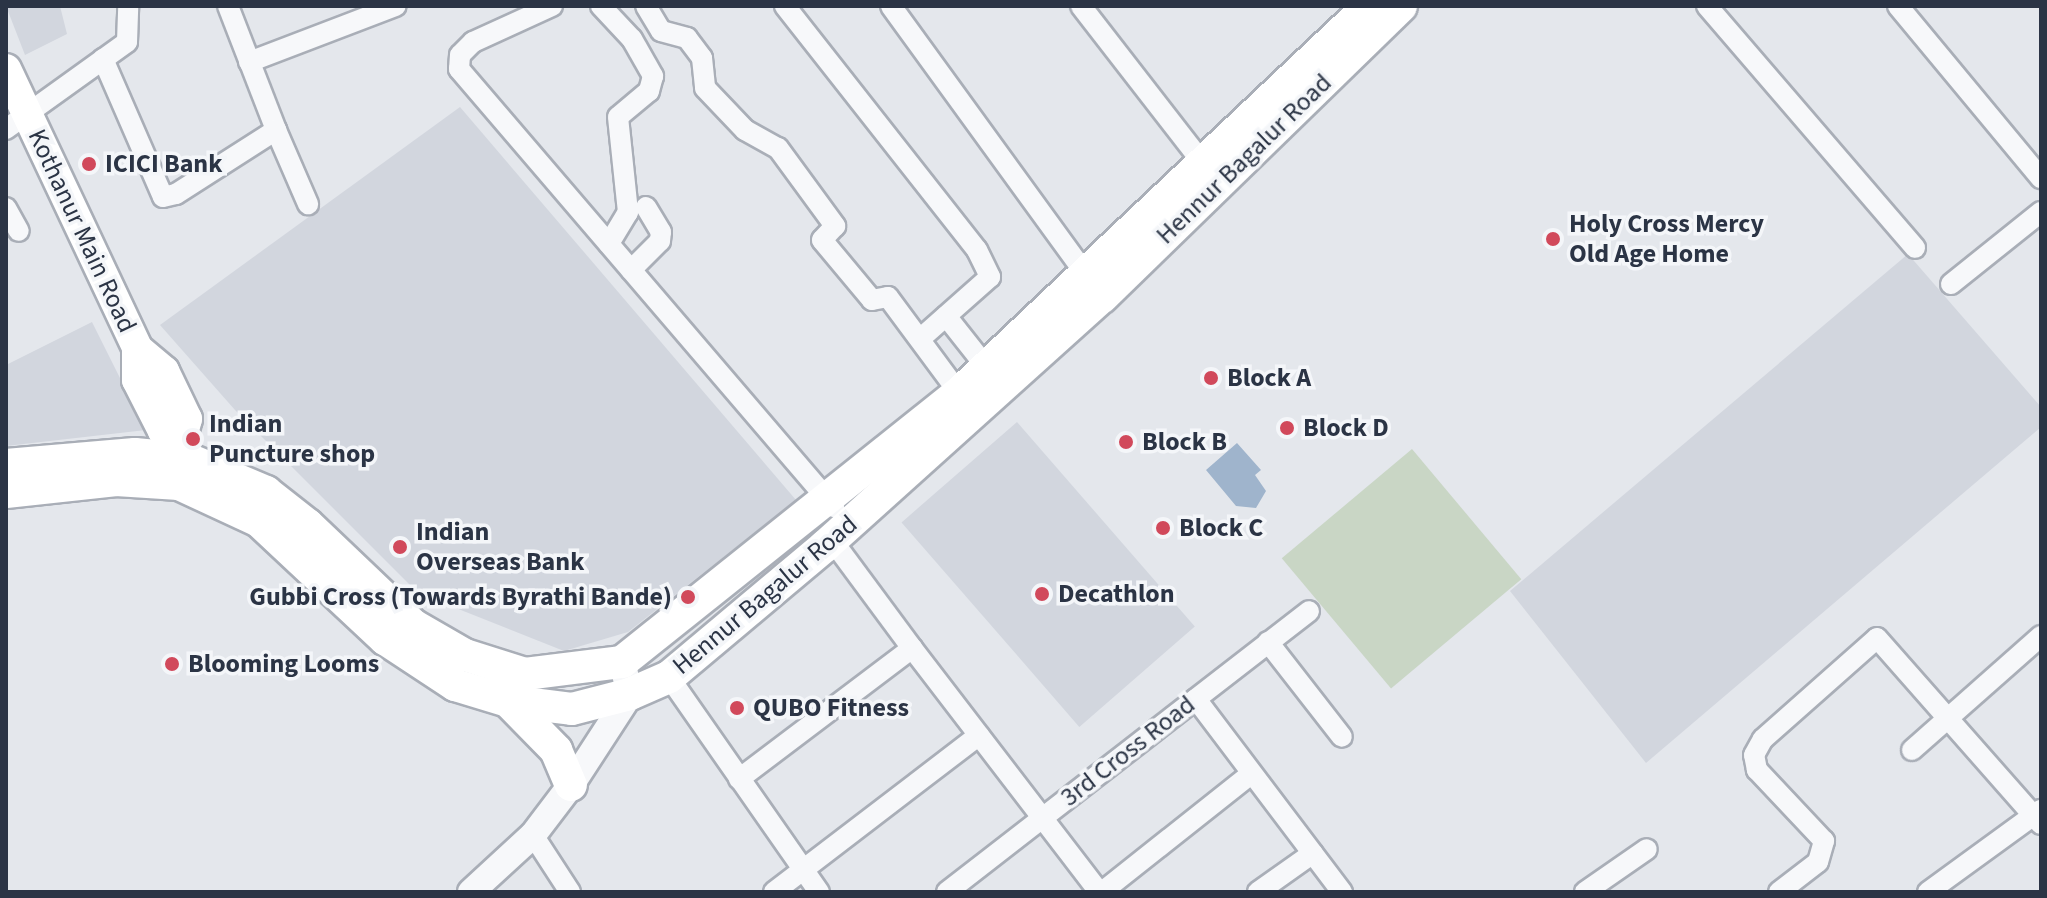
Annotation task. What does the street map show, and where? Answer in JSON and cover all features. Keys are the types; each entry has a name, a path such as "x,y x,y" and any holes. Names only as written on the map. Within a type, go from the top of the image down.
{"main road":[{"name":"Hennur Bagalur Road","path":"6,465 135,454 183,461 266,492 308,525 413,625 465,655 525,674 622,662 827,500 987,368 1094,286 1203,163 1369,6"},
{"name":"Hennur Bagalur Road","path":"183,461 259,521 385,639 439,676 508,701 572,709 630,694 669,677 840,532 1094,286 1401,6"},
{"name":"Kothanur Main Road","path":"6,69 16,122 137,348 164,371 187,419 183,461"},
{"name":"Hennur Bagalur Road","path":"6,492 116,480 183,461"},
{"path":"508,701 556,750 571,785"}],"street":[{"path":"16,122 127,42 128,6"},
{"path":"228,6 308,204"},
{"path":"249,62 396,6"},
{"path":"552,6 473,42 460,55 459,69 827,500 840,532 912,648 1100,892 1252,773"},
{"path":"601,6 632,39 653,76 649,91 618,117 628,212 609,244"},
{"path":"646,6 661,31 687,38 702,58 705,88 745,130 778,148 835,226 822,240 872,300 888,297 959,393"},
{"path":"785,6 977,250 990,277 921,338"},
{"path":"891,6 1094,286"},
{"path":"1081,6 1203,163"},
{"path":"1707,6 1915,248"},
{"path":"1898,6 2041,178"},
{"path":"103,59 163,197 176,194 276,130"},
{"path":"631,270 660,241 661,232 646,207"},
{"path":"6,208 19,231"},
{"path":"1951,284 2041,212"},
{"path":"946,316 987,368"},
{"name":"3rd Cross Road","path":"947,892 1309,611"},
{"path":"1912,750 2041,636"},
{"path":"1779,892 1818,862 1824,841 1757,770 1754,755 1763,739 1877,638 2039,816 1928,892"},
{"path":"1268,642 1342,737"},
{"path":"739,779 912,648"},
{"path":"471,892 533,835 571,785 630,694 622,662"},
{"path":"669,677 819,892"},
{"path":"1196,699 1342,892"},
{"path":"774,892 979,735"},
{"path":"533,835 570,892"},
{"path":"1585,892 1647,849"},
{"path":"1258,892 1313,853"}],"shaded area":[{"path":"6,6 60,6 67,34 25,55"},
{"path":"460,107 796,500 628,632 564,651 418,593 235,410 160,325"},
{"path":"1908,254 2041,407 2041,427 1646,763 1510,591"},
{"path":"92,322 146,430 6,446 6,365"},
{"path":"1017,422 1195,627 1079,727 902,522"}],"green space":[{"path":"1412,449 1521,579 1391,689 1282,558"}],"water":[{"path":"1237,443 1261,470 1255,475 1266,491 1256,508 1236,506 1206,470"}],"place":[{"name":"ICICI Bank","path":"89,164"},
{"name":"Holy Cross Mercy Old Age Home","path":"1553,239"},
{"name":"Block A","path":"1211,378"},
{"name":"Block D","path":"1287,428"},
{"name":"Indian Puncture shop","path":"193,439"},
{"name":"Block B","path":"1126,442"},
{"name":"Block C","path":"1163,528"},
{"name":"Indian Overseas Bank","path":"400,547"},
{"name":"Decathlon","path":"1042,594"},
{"name":"Gubbi Cross (Towards Byrathi Bande)","path":"688,597"},
{"name":"Blooming Looms","path":"172,664"},
{"name":"QUBO Fitness","path":"737,708"}]}
